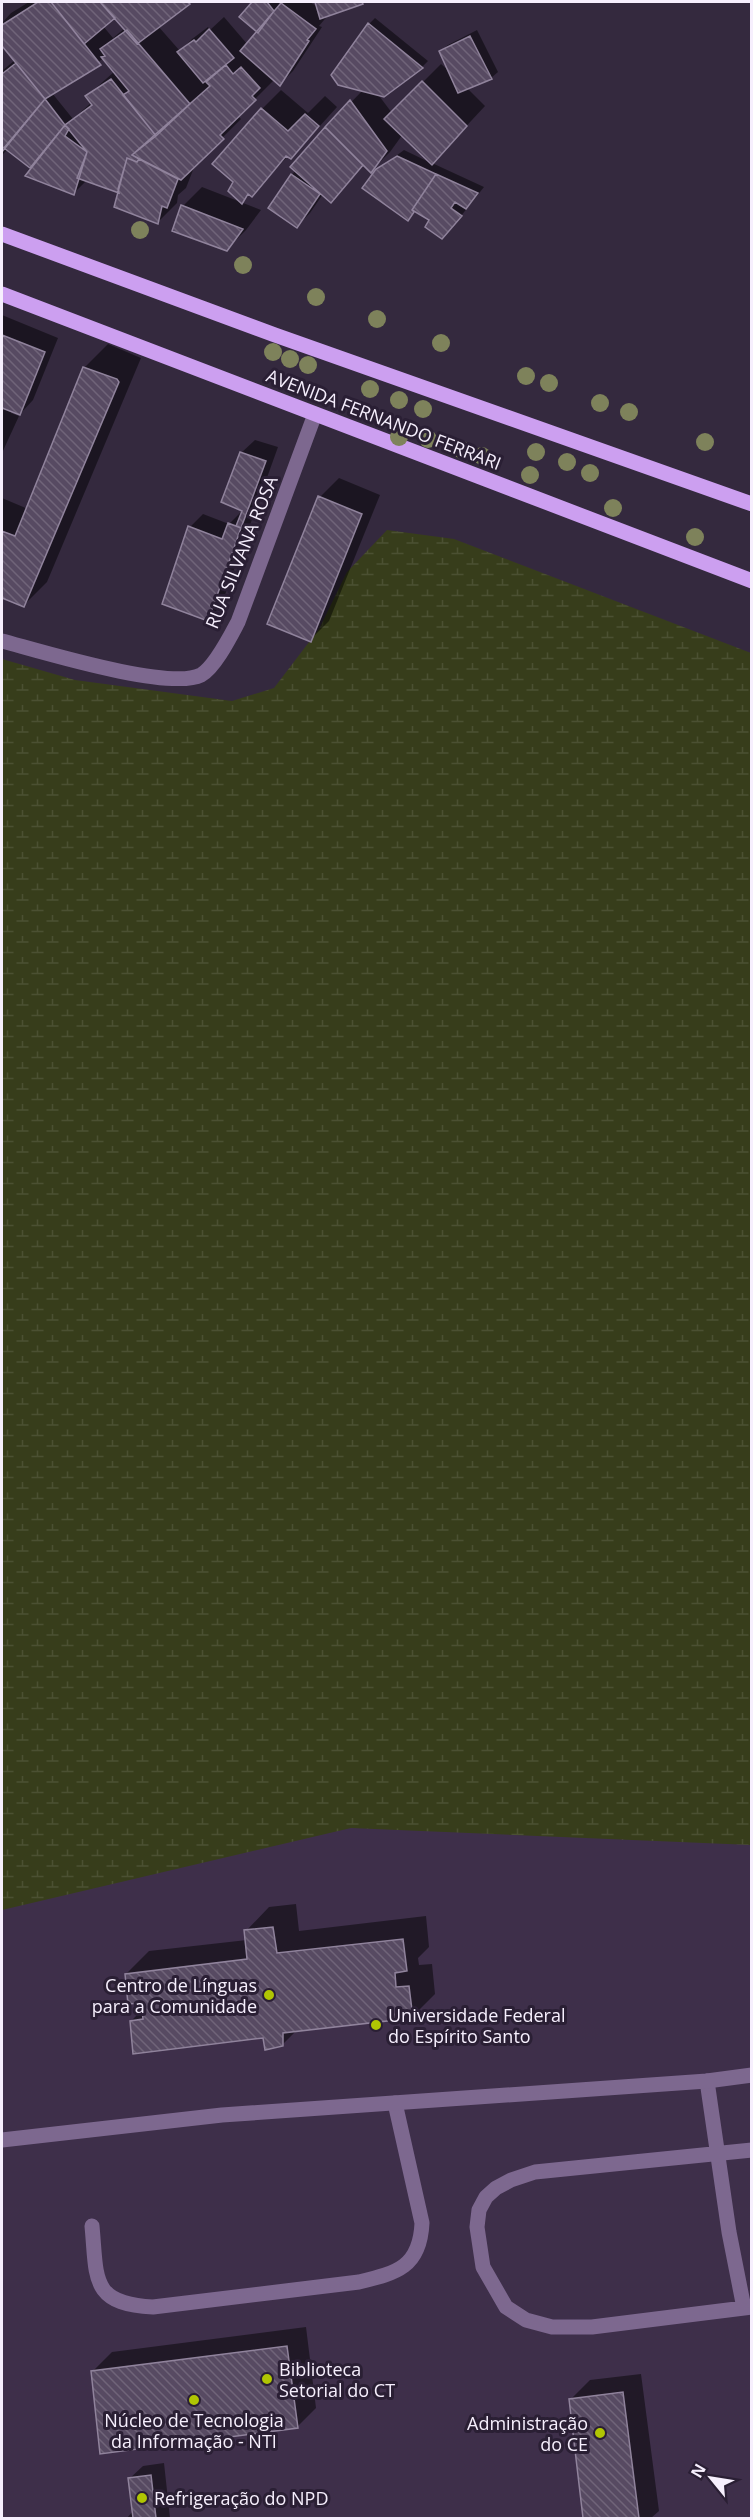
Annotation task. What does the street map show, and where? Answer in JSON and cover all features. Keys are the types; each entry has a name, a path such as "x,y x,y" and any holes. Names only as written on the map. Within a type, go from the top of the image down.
{"main road":[{"path":"2,234 275,335 752,504"},
{"name":"AVENIDA FERNANDO FERRARI","path":"2,294 752,581"}],"street":[{"name":"RUA SILVANA ROSA","path":"2,641 150,678 183,680 202,675 220,654 238,622 315,414"},
{"path":"2,2140 222,2115 708,2081 752,2075"},
{"path":"708,2081 718,2154 748,2308 592,2327 552,2327 526,2320 506,2307 483,2266 477,2227 479,2210 496,2188 535,2172 718,2154 752,2150"},
{"path":"92,2226 97,2274 101,2287 108,2296 127,2305 153,2307 359,2282 389,2275 404,2267 415,2256 421,2240 422,2223 395,2103"}],"shaded area":[{"name":"Universidade Federal do Espírito Santo","path":"2,1516 751,1531 751,2518 2,2518"}],"green space":[{"path":"387,530 454,539 751,653 751,1845 351,1828 2,1910 2,659 75,680 232,701 274,688 319,629 347,572"}],"building":[{"path":"38,2 51,2 101,65 45,99 2,46 2,25"},
{"path":"51,2 100,2 115,18 84,44"},
{"path":"100,2 187,2 190,4 137,44"},
{"path":"252,2 267,2 274,11 258,33 239,17"},
{"path":"315,2 362,2 363,4 320,19"},
{"path":"281,3 316,29 280,86 240,51"},
{"path":"368,23 423,68 384,97 338,85 331,75"},
{"path":"209,29 234,58 203,83 177,52 194,40 196,42"},
{"path":"127,30 190,104 156,136 123,95 129,91 101,57 105,56 100,49"},
{"path":"470,36 492,79 458,93 439,51"},
{"path":"16,63 45,99 2,152 2,74"},
{"path":"226,65 233,74 241,67 260,88 252,96 256,100 220,135 224,139 181,180 132,155 210,86 206,82"},
{"path":"111,79 156,136 132,155 139,159 137,162 127,158 118,189 119,193 77,178 87,152 65,125 92,105 85,96"},
{"path":"422,81 467,126 432,165 384,119"},
{"path":"45,99 65,125 30,168 4,148"},
{"path":"350,100 387,151 371,173 325,127"},
{"path":"261,108 288,131 305,114 319,126 291,159 286,156 252,197 248,194 242,204 228,191 233,182 212,164"},
{"path":"65,125 69,129 65,136 87,152 74,195 25,176"},
{"path":"325,127 363,165 331,203 290,167"},
{"path":"397,156 436,174 412,210 414,212 408,221 362,188 376,169"},
{"path":"127,158 137,162 139,159 178,179 167,208 162,206 158,224 114,207"},
{"path":"291,174 320,194 297,228 268,208"},
{"path":"436,174 478,193 466,209 455,202 451,208 462,216 442,239 425,227 429,220 412,210"},
{"path":"181,205 243,229 227,251 172,231"},
{"path":"2,335 45,352 20,415 2,408"},
{"path":"83,367 117,379 119,382 24,607 2,598 2,531 15,536"},
{"path":"240,452 266,461 241,528 236,526 242,511 221,502"},
{"path":"318,496 362,514 311,642 267,624"},
{"path":"228,523 241,528 208,621 162,604 188,526 222,539"},
{"name":"Centro de Línguas para a Comunidade","path":"273,1927 277,1953 403,1939 407,1971 395,1973 396,1987 409,1986 413,2018 283,2033 283,2046 265,2050 263,2038 133,2054 130,2021 143,2019 141,2003 128,2004 125,1974 247,1959 244,1930"},
{"name":"Núcleo de Tecnologia da Informação - NTI","path":"287,2346 298,2428 100,2454 91,2371"},
{"name":"Administração do CE","path":"623,2392 639,2518 583,2518 569,2399"},
{"name":"Refrigeração do NPD","path":"151,2475 156,2518 133,2518 128,2478"}],"place":[{"name":"Centro de Línguas para a Comunidade","path":"269,1995"},
{"name":"Universidade Federal do Espírito Santo","path":"376,2025"},
{"name":"Biblioteca Setorial do CT","path":"267,2379"},
{"name":"Núcleo de Tecnologia da Informação - NTI","path":"194,2400"},
{"name":"Administração do CE","path":"600,2433"},
{"name":"Refrigeração do NPD","path":"142,2498"}]}
